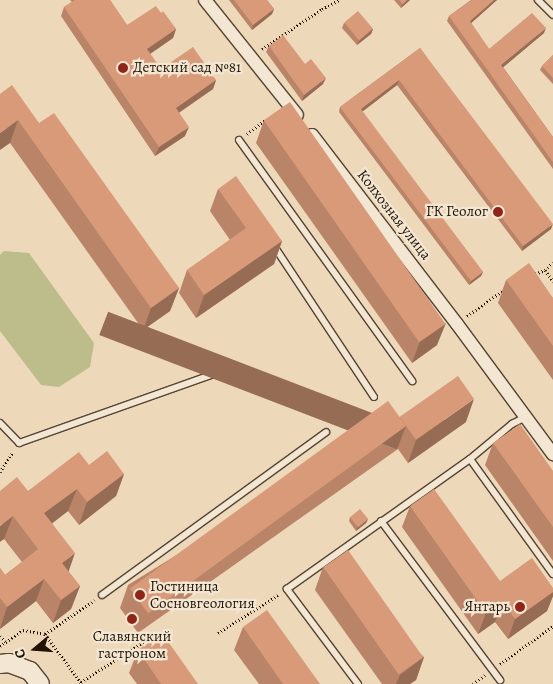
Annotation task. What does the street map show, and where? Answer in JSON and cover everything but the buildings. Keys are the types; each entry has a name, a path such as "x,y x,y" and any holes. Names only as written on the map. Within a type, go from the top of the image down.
{"main road":[{"path":"5,663 30,671 40,684"}],"street":[{"name":"Колхозная улица","path":"205,0 288,103 457,324 553,454"}],"lane":[{"path":"538,0 553,16"},
{"path":"239,140 412,381"},
{"path":"268,238 374,397"},
{"path":"0,423 19,443 220,372"},
{"path":"358,684 287,589 470,459 512,424 526,416"},
{"path":"102,595 326,432"},
{"path":"470,459 553,574"},
{"path":"381,521 500,680"}],"path":[{"path":"250,58 322,9 339,0"},
{"path":"239,140 288,103"},
{"path":"530,276 545,270 553,262"},
{"path":"545,270 553,281"},
{"path":"457,324 507,287"},
{"path":"0,472 19,443"},
{"path":"218,634 287,589"},
{"path":"45,634 102,595"},
{"path":"473,684 553,626"},
{"path":"0,646 22,630 45,634 82,683 150,637 158,644"},
{"path":"0,636 6,642"}],"green space":[{"path":"4,251 29,253 94,343 90,367 59,387 41,385 0,331 0,255"}],"place":[{"name":"Детский сад №81","path":"123,68"},
{"name":"ГК Геолог","path":"498,212"},
{"name":"Гостиница Сосновгеология","path":"140,595"},
{"name":"Янтарь","path":"520,607"},
{"name":"Славянский гастроном","path":"132,619"}]}
